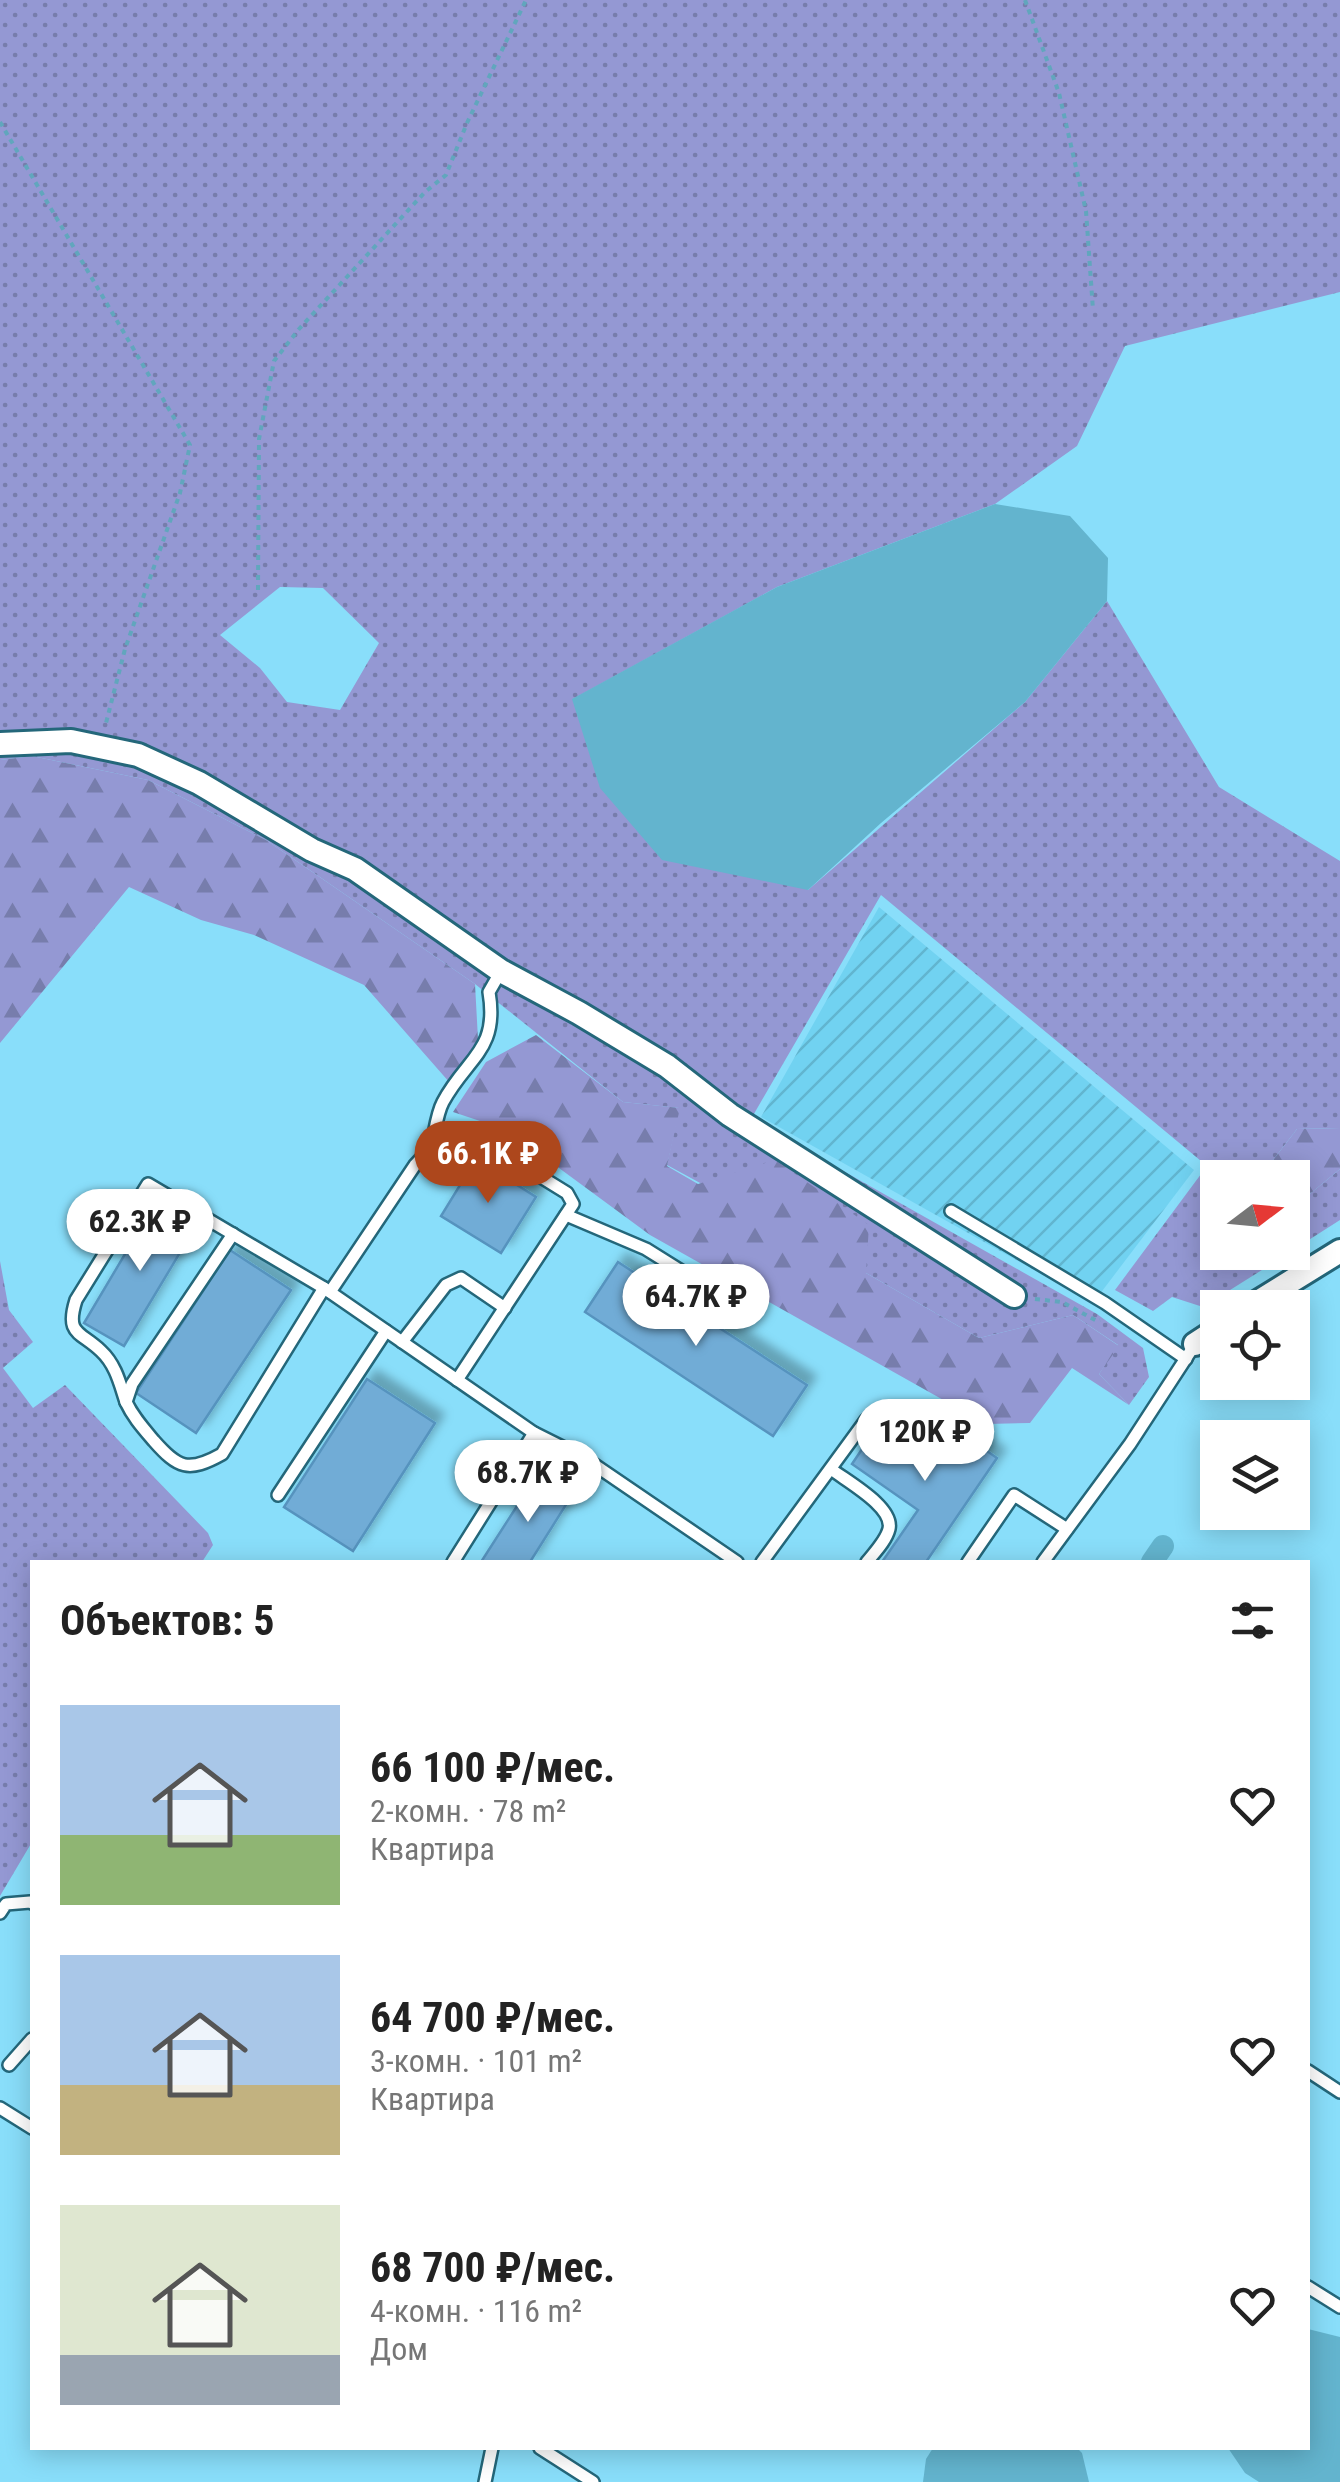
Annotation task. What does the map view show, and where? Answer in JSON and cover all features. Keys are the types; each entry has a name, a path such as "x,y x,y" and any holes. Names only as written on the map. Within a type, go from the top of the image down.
{"street":[{"path":"0,744 71,741 100,746 138,754 199,783 312,850 355,869 500,971 579,1012 667,1066 730,1115 1014,1296"},
{"path":"1277,1290 1340,1251"},
{"path":"1191,1351 1200,1344"}],"lane":[{"path":"431,1148 442,1104 489,1036 489,992 500,971"},
{"path":"457,1380 573,1204 568,1193 478,1138 449,1139 431,1148 415,1165 327,1290 222,1454 204,1464 189,1466 172,1461 132,1415 115,1369 101,1351 78,1335 71,1316 76,1300 148,1184 327,1290 386,1331 457,1380 534,1433 586,1459 734,1560"},
{"path":"950,1211 1191,1351 1130,1444 1044,1560"},
{"path":"566,1215 646,1249 726,1299"},
{"path":"126,1402 132,1384 232,1234"},
{"path":"402,1342 446,1285 461,1278 505,1308"},
{"path":"278,1494 386,1331"},
{"path":"763,1560 866,1420"},
{"path":"454,1560 534,1433"},
{"path":"831,1469 886,1510 890,1526 868,1560"},
{"path":"969,1560 1014,1495 1067,1529"},
{"path":"0,1913 6,1904 30,1904"},
{"path":"10,2065 30,2040"},
{"path":"1310,2072 1340,2092"},
{"path":"0,2108 30,2127"},
{"path":"1310,2288 1340,2307"},
{"path":"485,2482 492,2450"},
{"path":"543,2450 593,2482"}],"path":[{"path":"258,590 259,439 274,361 299,328 425,192 446,175 526,0"},
{"path":"1025,0 1058,92 1086,211 1092,310"},
{"path":"0,122 190,446 180,492 125,649 100,746"},
{"path":"1014,1296 1062,1302 1098,1321 1118,1312"}],"shaded area":[{"path":"995,504 1070,516 1108,558 1107,601 1025,702 808,890 662,860 600,788 572,699 777,587"},
{"path":"879,907 1194,1170 1093,1303 761,1117"},
{"path":"1310,2330 1340,2337 1340,2482 1259,2482 1245,2473 1229,2450 1310,2450"},
{"path":"932,2450 1079,2450 1089,2482 923,2482 926,2459"}],"green space":[{"path":"0,0 1340,0 1340,292 1125,346 1077,446 995,504 777,587 573,699 808,890 1025,702 1107,601 1219,787 1340,861 1340,1128 1297,1129 1273,1160 1200,1160 881,895 751,1119 1097,1314 1143,1348 1149,1377 1129,1405 1099,1374 1118,1345 1073,1315 979,1338 667,1165 679,1108 623,1102 475,984 266,840 148,780 32,756 0,760","holes":["280,587 323,588 379,643 340,710 287,702 260,668 220,635"]},
{"path":"32,756 148,780 266,840 475,984 478,1039 450,1083 364,985 254,935 201,920 129,887 0,1043 0,760"},
{"path":"536,1035 623,1102 680,1108 667,1166 698,1184 775,1160 869,1225 866,1273 979,1338 1073,1315 1119,1346 1099,1374 1129,1405 1072,1368 1030,1423 986,1424 650,1235 544,1157 483,1122 453,1112 486,1062"},
{"path":"1340,1128 1340,1169 1310,1194 1310,1160 1273,1160 1297,1129"},
{"path":"1340,1169 1340,1220 1310,1239 1310,1194"},
{"path":"1200,1175 1200,1270 1262,1270 1230,1290 1200,1290 1200,1306 1172,1297 1153,1311 1115,1290"},
{"path":"0,1261 9,1310 33,1342 3,1368 33,1408 65,1385 208,1533 213,1545 203,1560 30,1560 30,1845 0,1896"}],"building":[{"path":"476,1159 536,1197 501,1253 441,1216"},
{"path":"156,1202 196,1226 124,1346 84,1323"},
{"path":"230,1250 291,1290 196,1433 136,1393"},
{"path":"618,1262 807,1385 773,1436 585,1312"},
{"path":"367,1379 435,1423 353,1551 284,1507"},
{"path":"881,1421 931,1455 951,1426 997,1458 927,1560 883,1560 918,1510 852,1464"},
{"path":"535,1478 569,1500 531,1560 482,1560"}],"waterway":[{"path":"1153,1560 1163,1546"}]}
